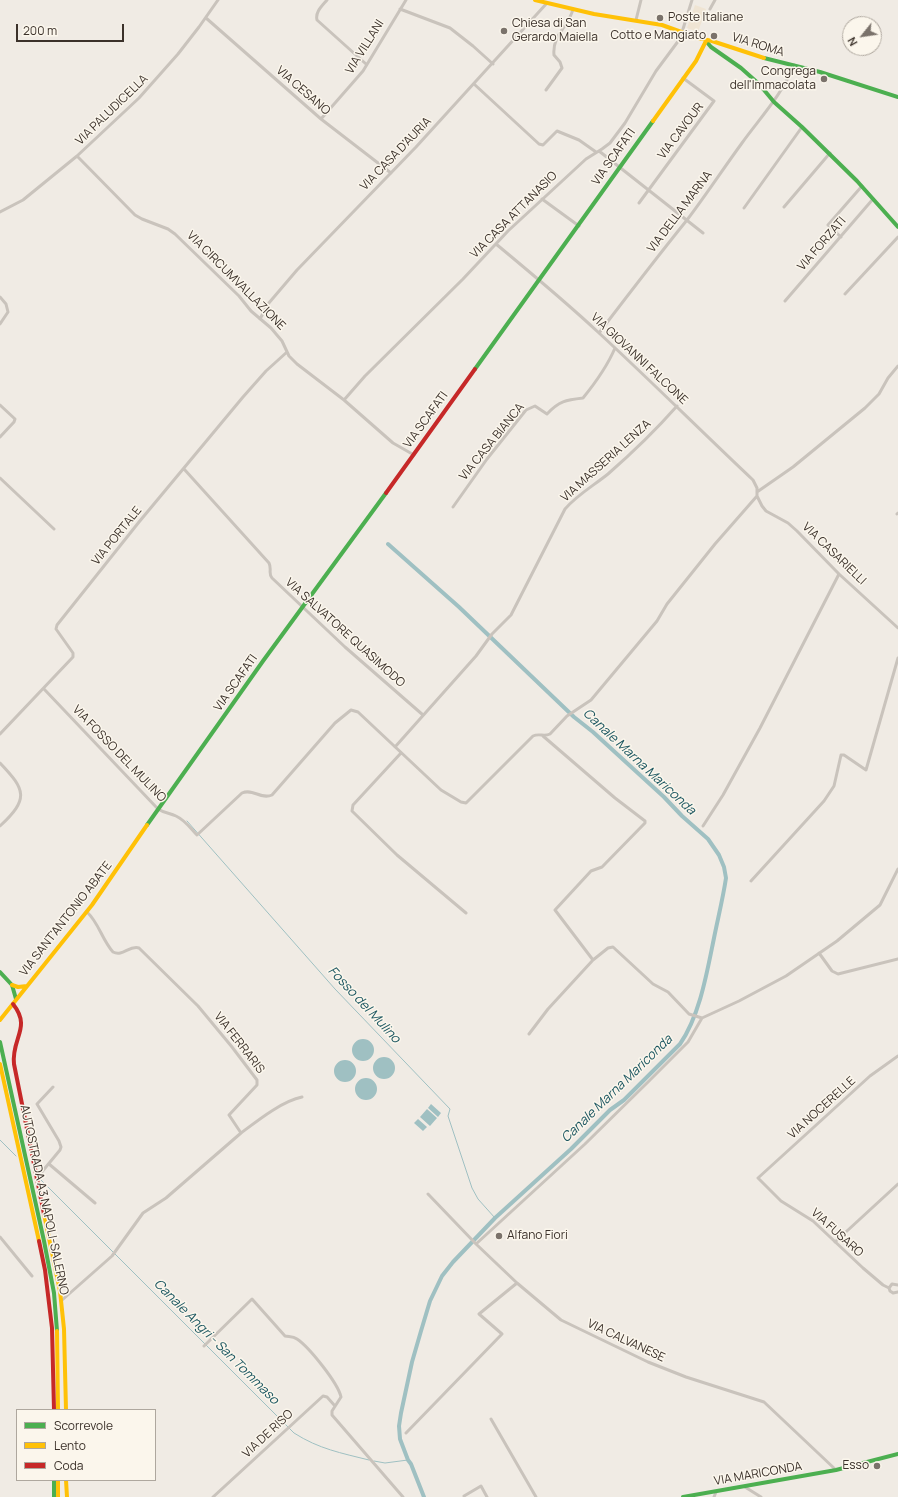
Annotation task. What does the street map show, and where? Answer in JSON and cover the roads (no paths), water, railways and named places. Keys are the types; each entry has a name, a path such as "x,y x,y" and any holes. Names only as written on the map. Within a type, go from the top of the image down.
{"main road":[{"name":"VIA ROMA","path":"535,0 573,9 662,25 683,34 706,41 712,41 771,60 820,72 898,97"},
{"name":"VIA SCAFATI","path":"158,809 353,536 414,455 579,226 696,61 706,41"},
{"path":"706,41 711,47 741,68 759,84 774,102 802,127 862,186 898,227"},
{"name":"VIA SANT'ANTONIO ABATE","path":"0,1020 87,912 158,809"},
{"path":"0,972 20,994"},
{"path":"14,988 27,986"},
{"path":"14,988 16,999"},
{"path":"13,1004 22,1017 22,1027 13,1053 14,1065 36,1180 56,1266 61,1302 64,1329 66,1409"},
{"name":"AUTOSTRADA A3 NAPOLI-SALERNO","path":"0,1042 51,1278 58,1343 58,1409"},
{"name":"AUTOSTRADA A3 NAPOLI-SALERNO","path":"0,1064 46,1276 52,1328 54,1409"},
{"name":"VIA MARICONDA","path":"683,1497 836,1470 898,1454"},
{"path":"54,1481 54,1497"},
{"path":"58,1481 58,1497"},
{"path":"66,1481 66,1497"}],"street":[{"name":"VIA PALUDICELLA","path":"0,212 23,200 77,156 145,92 206,18 218,0"},
{"path":"327,0 316,14 317,20 366,64"},
{"name":"VIA VILLANI","path":"321,119 355,82 363,71 406,0"},
{"path":"636,20 641,0"},
{"path":"683,34 691,0"},
{"path":"710,9 715,0"},
{"name":"VIA CASA D'AURIA","path":"260,319 272,299 297,270 391,173 550,3"},
{"path":"400,9 450,28 493,64"},
{"path":"546,90 562,68 560,62 554,54 554,44 557,36 572,16 573,9"},
{"name":"VIA CESANO","path":"206,18 321,119 391,173"},
{"name":"VIA CASA ATTANASIO","path":"344,400 365,376 542,199 586,159 610,143 625,123 648,82 683,34"},
{"name":"VIA DELLA MARNA","path":"599,333 673,236 687,220 752,129 774,102 794,66"},
{"name":"VIA CAVOUR","path":"640,203 670,160 714,102 683,78"},
{"path":"474,84 539,144 543,145 554,132 559,131 579,140 620,167 703,233"},
{"path":"744,208 802,127"},
{"path":"784,207 830,154"},
{"name":"VIA CIRCUMVALLAZIONE","path":"77,156 135,215 176,234 251,311 279,337 287,352 297,364 344,400 389,441 414,455"},
{"path":"840,237 828,225 862,186"},
{"path":"542,199 579,226"},
{"name":"VIA FORZATI","path":"785,301 873,199"},
{"path":"845,294 898,236"},
{"name":"VIA GIOVANNI FALCONE","path":"496,244 540,280 677,406 753,480 758,488 757,494"},
{"path":"0,297 6,304 8,312 0,324"},
{"name":"VIA CASA BIANCA","path":"453,507 487,459 526,410 535,406 547,414 555,405 566,400 583,398 600,377 615,348"},
{"name":"VIA PORTALE","path":"0,734 44,689 74,655 56,629 57,625 139,522 260,377 287,352"},
{"path":"542,735 546,736 550,734 567,716 591,700 657,621 667,604 714,544 757,494 793,467 865,408 879,394 888,378 898,366"},
{"path":"0,405 15,419 0,438"},
{"name":"VIA MASSERIA LENZA","path":"395,747 476,656 492,634 511,615 565,509 572,500 618,465 659,426 677,406"},
{"name":"VIA SALVATORE QUASIMODO","path":"184,468 269,563 272,578 302,609 424,715"},
{"path":"0,478 54,529"},
{"name":"VIA CASARIELLI","path":"757,494 766,511 792,527 839,574 898,628"},
{"path":"703,826 723,795 760,728 839,574"},
{"path":"752,881 824,801 834,786 841,756 844,755 866,770 898,658"},
{"name":"VIA FOSSO DEL MULINO","path":"44,689 158,809 183,820 197,835 245,791 265,796 272,795 335,723 351,710 358,712 441,790 461,802 466,803 533,736 538,734 542,735"},
{"path":"542,735 615,798 646,821 602,868 591,871 554,910 593,960"},
{"path":"401,753 354,805 352,811 397,855 466,914"},
{"path":"0,763 16,780 20,790 16,810 0,826"},
{"path":"476,1243 585,1144 688,1042 700,1018 739,1001 786,976 837,941 880,905 898,869"},
{"name":"VIA FERRARIS","path":"87,912 94,920 107,945 113,952 119,954 135,947 144,951 198,1006 257,1080 257,1086 229,1115 241,1133"},
{"path":"528,1034 548,1009 593,960 608,948 613,947 653,984 668,992 689,1014 700,1018"},
{"path":"819,953 832,971 838,974 898,959"},
{"name":"VIA NOCERELLE","path":"760,1176 870,1076 898,1056"},
{"path":"36,1180 60,1150 60,1144 37,1104 52,1087"},
{"path":"61,1302 112,1256 143,1212 166,1198 241,1133 262,1117 292,1100 302,1097"},
{"path":"49,1164 95,1203"},
{"name":"VIA FUSARO","path":"760,1176 758,1178 759,1180 781,1201 813,1221 883,1286 889,1288 891,1293 897,1294"},
{"path":"835,1242 898,1184"},
{"name":"VIA CALVANESE","path":"428,1194 517,1283 561,1320 648,1362 686,1377 764,1402 836,1470"},
{"path":"0,1237 32,1276"},
{"path":"406,1433 502,1334 480,1314 517,1283"},
{"path":"889,1288 892,1284 898,1284"},
{"path":"205,1344 252,1299 285,1336 297,1338 324,1368 341,1395 341,1399 332,1411 332,1415 370,1457 403,1497"},
{"name":"VIA DE RISO","path":"213,1497 323,1396 327,1396 335,1406"},
{"path":"491,1419 536,1497"},
{"path":"464,1496 481,1486 487,1497"},
{"path":"745,1487 761,1497"},
{"path":"714,1497 716,1492"}],"water":[{"path":"363,1039 371,1042 374,1050 371,1058 363,1061 355,1058 352,1050 355,1042"},
{"path":"384,1057 392,1060 395,1068 392,1076 384,1079 376,1076 373,1068 376,1060"},
{"path":"345,1060 353,1063 356,1071 353,1079 345,1082 337,1079 334,1071 337,1063"},
{"path":"366,1078 374,1081 377,1089 374,1097 366,1100 358,1097 355,1089 358,1081"},
{"path":"431,1104 441,1113 438,1117 428,1108"},
{"path":"427,1109 437,1118 430,1126 420,1117"},
{"path":"418,1119 427,1127 423,1131 414,1123"}],"waterway":[{"name":"Canale Marna Mariconda","path":"388,544 459,607 574,717 593,732 708,839 719,855 724,867 726,878 702,993 693,1020 680,1044 624,1100 610,1110 571,1149 495,1218 453,1262 442,1276 430,1301 412,1362 399,1426 400,1439 424,1497"},
{"name":"Fosso del Mulino","path":"187,821 335,989 450,1109 448,1116 472,1188 478,1199 495,1218"},
{"name":"Canale Angri - San Tommaso","path":"0,1140 16,1156"},
{"name":"Canale Angri - San Tommaso","path":"40,1179 113,1252"},
{"name":"Canale Angri - San Tommaso","path":"115,1254 294,1433 321,1447 369,1460"},
{"name":"Canale Angri - San Tommaso","path":"374,1461 385,1463 408,1460"}],"place":[{"name":"Poste Italiane","path":"660,18"},
{"name":"Chiesa di San Gerardo Maiella","path":"504,31"},
{"name":"Cotto e Mangiato","path":"714,36"},
{"name":"Congrega dell'Immacolata","path":"824,79"},
{"name":"Alfano Fiori","path":"499,1236"},
{"name":"Esso","path":"877,1466"}]}
